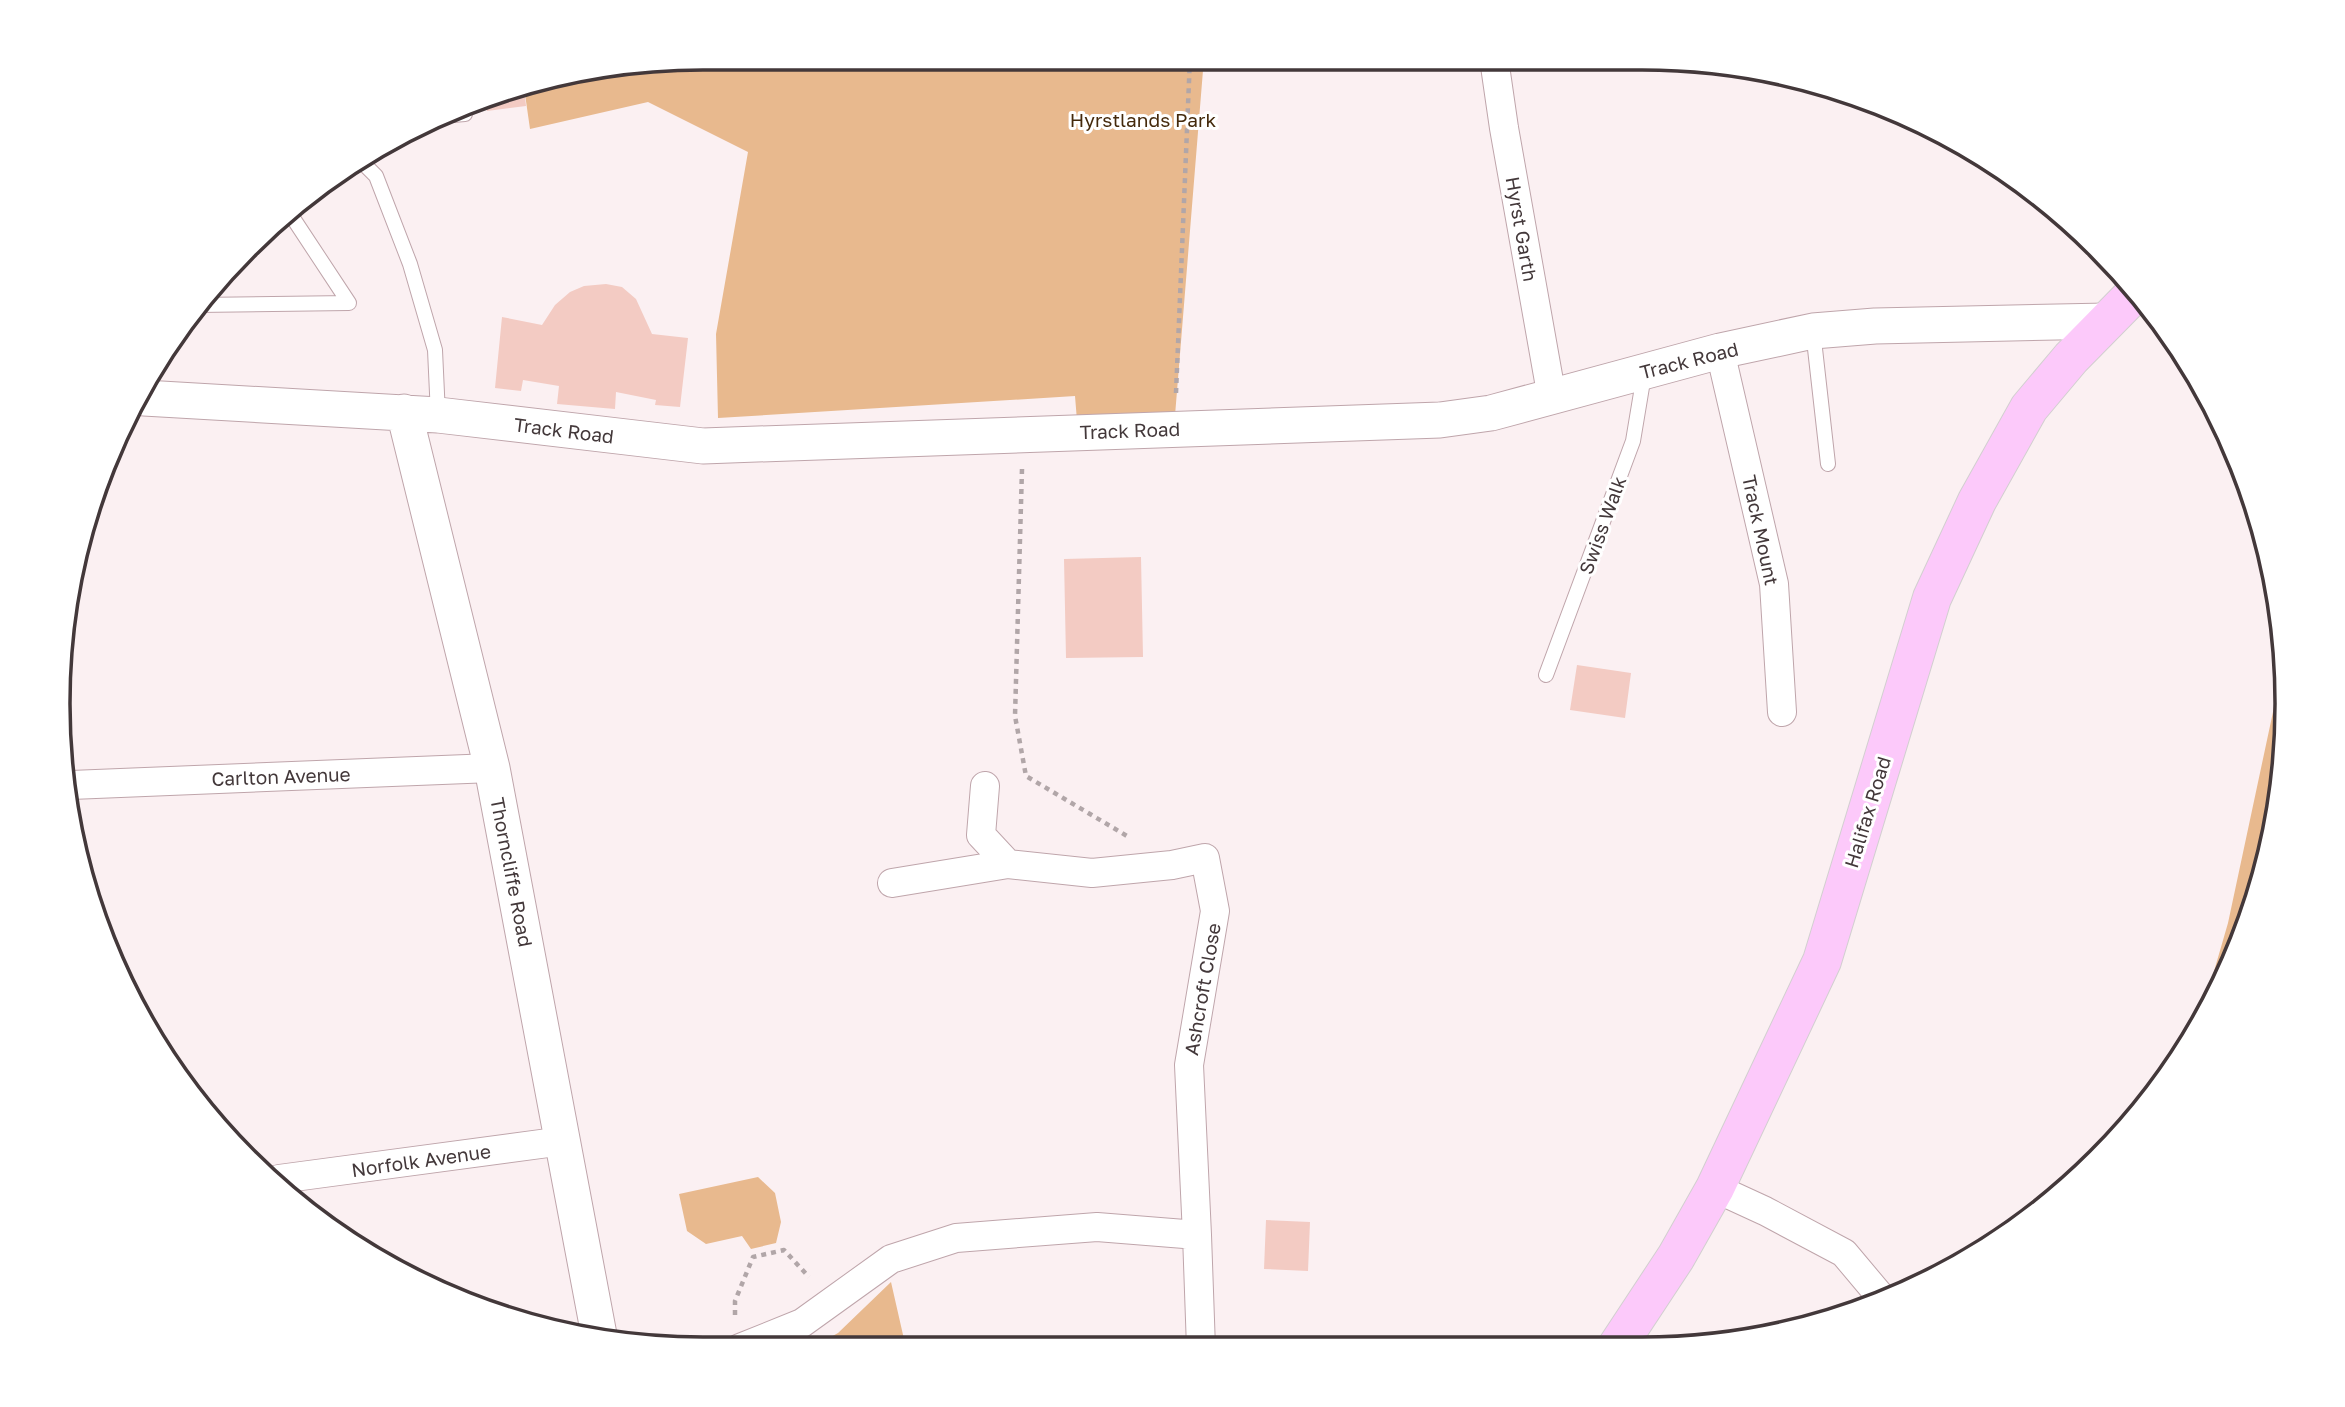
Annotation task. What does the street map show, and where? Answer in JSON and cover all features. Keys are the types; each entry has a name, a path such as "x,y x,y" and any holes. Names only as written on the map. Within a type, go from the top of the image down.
{"main road":[{"name":"Halifax Road","path":"1622,1337 1676,1257 1715,1188 1822,961 1931,598 1977,501 2029,408 2071,358 2129,299"}],"street":[{"name":"Hyrst Garth","path":"1496,70 1552,398"},
{"name":"Track Road","path":"149,398 421,413 702,446 1440,420 1491,413 1645,370 1813,331 1875,326 2107,321"},
{"name":"Track Mount","path":"1720,351 1774,584 1782,712"},
{"name":"Thorncliffe Road","path":"421,413 492,768 597,1328"},
{"name":"Carlton Avenue","path":"75,785 492,768"},
{"path":"985,786 981,835 1008,864"},
{"name":"Ashcroft Close","path":"892,883 1008,864 1092,873 1205,858 1215,911 1189,1065 1201,1337"},
{"name":"Norfolk Avenue","path":"284,1178 563,1141"},
{"path":"1715,1188 1844,1253 1877,1292"},
{"path":"737,1336 802,1323 891,1259 956,1238 1097,1227 1197,1235"}],"lane":[{"path":"367,167 376,176 410,264 435,350 421,413"},
{"path":"212,305 349,303 294,220"},
{"path":"1813,331 1828,464"},
{"name":"Swiss Walk","path":"1546,675 1633,441 1645,370"}],"path":[{"path":"1174,428 1189,70"},
{"path":"1023,433 1015,716 1026,776 1172,864"},
{"path":"737,1336 735,1301 753,1256 784,1250 830,1302"}],"green space":[{"name":"Hyrstlands Park","path":"1203,70 1174,428 1078,433 1075,396 718,418 716,334 748,152 648,102 530,129 525,96 580,82 662,71"},
{"path":"2275,703 2274,745 2263,827 2241,907 2211,982 2228,923"},
{"path":"758,1177 775,1193 781,1222 776,1243 751,1249 742,1236 706,1244 687,1231 679,1194"},
{"path":"891,1282 904,1337 831,1337"}],"building":[{"path":"525,96 526,106 487,111 487,109"},
{"path":"606,284 622,287 636,299 652,334 688,338 680,407 655,405 656,400 616,392 615,409 557,404 559,386 523,380 521,391 495,388 502,317 542,325 555,305 570,292 584,286"},
{"path":"1141,557 1143,657 1066,658 1064,559"},
{"path":"1577,665 1631,673 1625,718 1570,710"},
{"path":"1266,1220 1310,1222 1308,1271 1264,1269"}]}
